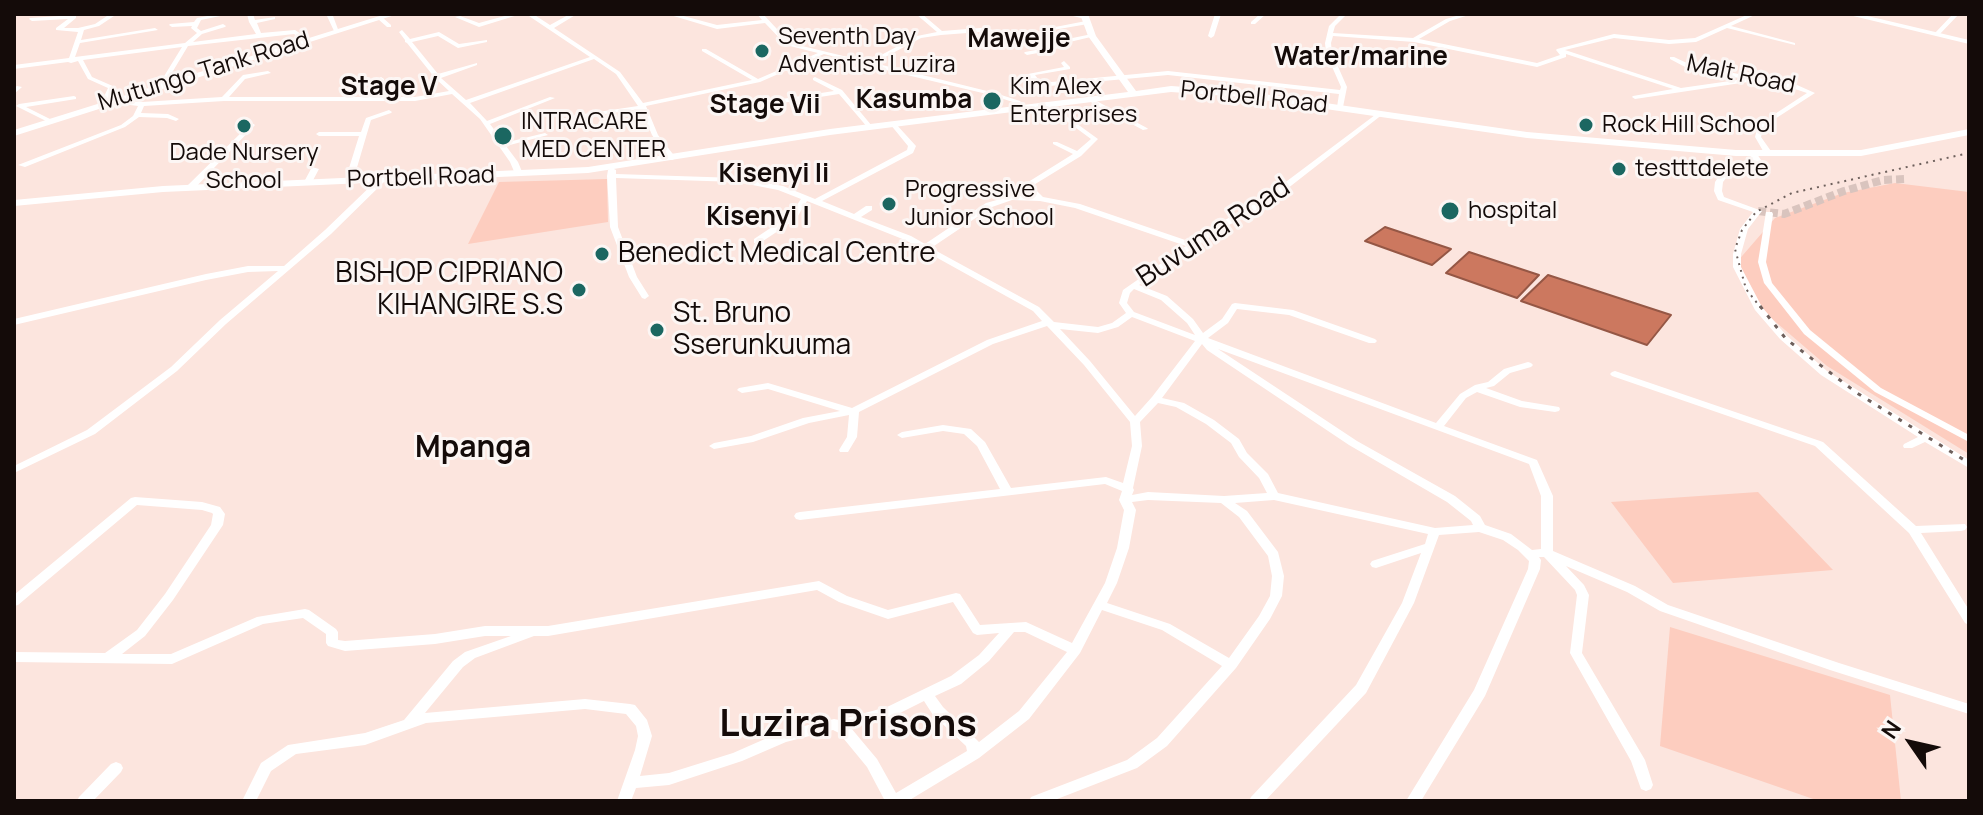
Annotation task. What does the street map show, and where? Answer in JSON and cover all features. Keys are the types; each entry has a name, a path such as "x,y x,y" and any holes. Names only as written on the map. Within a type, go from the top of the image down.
{"main road":[{"name":"Mutungo Tank Road","path":"14,133 394,14"},
{"path":"1849,14 1969,42"},
{"path":"1085,18 1092,36 1133,93"},
{"name":"Portbell Road","path":"14,203 190,188 612,172 672,158 870,127 1133,93 1210,90 1527,135 1769,154 1861,153 1969,132"}],"street":[{"path":"76,16 58,29 94,26 114,14"},
{"path":"172,25 195,24 204,17 227,14"},
{"path":"250,14 259,35"},
{"path":"458,17 479,25 518,14"},
{"path":"529,14 618,73 642,106 655,135 672,158"},
{"path":"549,28 574,14"},
{"path":"670,14 717,27 766,21"},
{"path":"760,14 788,44 993,94 1018,102 1022,107"},
{"path":"919,14 941,33"},
{"path":"1068,14 1085,18"},
{"path":"1211,36 1218,14"},
{"path":"1253,23 1263,14"},
{"path":"1340,107 1344,87 1329,53 1329,34 1344,14"},
{"path":"1414,40 1448,20 1469,14"},
{"path":"1559,50 1618,35 1669,42 1698,39 1754,14"},
{"path":"1945,14 1954,15"},
{"path":"1937,34 1954,15"},
{"path":"32,19 76,16"},
{"path":"330,16 337,31"},
{"path":"252,22 273,18"},
{"path":"380,18 389,26"},
{"path":"1031,37 1085,18"},
{"path":"973,19 980,30"},
{"path":"195,24 194,28 200,33"},
{"path":"161,86 186,45 200,33 223,26"},
{"path":"1728,27 1793,44"},
{"path":"71,61 80,29"},
{"path":"76,42 155,30"},
{"path":"866,65 919,37 941,33 980,30 1031,37 1053,44 1092,36"},
{"path":"14,67 259,35 295,32 307,40"},
{"path":"402,32 437,77 503,145 519,174"},
{"path":"407,41 439,34 458,46 485,41"},
{"path":"1329,34 1414,40 1531,65 1545,64 1563,57 1559,50"},
{"path":"134,52 135,42"},
{"path":"1027,53 1052,49 1056,47 1053,44"},
{"path":"704,50 758,81"},
{"path":"1559,50 1678,89"},
{"path":"571,118 758,81 821,54"},
{"path":"465,103 592,58"},
{"name":"Malt Road","path":"1672,58 1689,67 1797,87 1812,93 1761,125 1758,137 1769,154"},
{"path":"80,59 90,78 112,87 110,102 142,104 224,99 374,97 421,99 453,92"},
{"path":"1064,63 1068,68 1031,74 1039,85 1197,74 1343,92"},
{"path":"437,77 475,64"},
{"path":"224,99 238,79 268,73"},
{"path":"374,97 380,93 381,79"},
{"path":"815,79 840,91 870,127"},
{"path":"1635,97 1753,79"},
{"path":"769,103 840,91"},
{"path":"17,105 74,98"},
{"path":"485,124 552,98"},
{"path":"1089,99 1145,129"},
{"path":"22,165 123,126 137,115 142,104"},
{"path":"1040,199 1028,186 1078,154 1095,139 1047,104"},
{"path":"17,105 50,121"},
{"path":"349,181 369,118 389,112"},
{"name":"Buvuma Road","path":"1201,339 1131,314 1123,303 1126,292 1192,245 1276,194 1381,113"},
{"path":"137,115 176,119"},
{"path":"817,201 910,151 912,146 893,124"},
{"path":"190,188 252,125"},
{"path":"319,134 362,134"},
{"path":"503,145 545,135"},
{"path":"1055,143 1078,154"},
{"path":"1752,153 1761,166 1724,175 1718,191 1721,198 1758,211 1738,241 1737,267 1758,308 1824,373 1969,465"},
{"path":"308,182 315,169"},
{"path":"645,296 633,277 614,227 612,172 737,180 780,188 925,248 1016,296 1050,323 1135,422 1137,446 1130,466 1127,495 1130,510 1123,548 1100,605 1075,650 1024,715 974,754 894,801 872,763 839,726"},
{"path":"14,470 77,440 174,369 382,180"},
{"path":"757,241 793,217 805,199"},
{"path":"925,248 996,200 1040,199 1110,215 1192,245"},
{"path":"855,217 869,208"},
{"path":"1769,214 1762,262 1768,283 1807,332 1878,390 1969,439"},
{"path":"14,322 206,277 248,269 286,268"},
{"path":"1133,286 1164,298 1190,321 1201,339 1353,443 1451,499 1476,519 1480,528"},
{"path":"1135,422 1201,339 1225,321 1235,306 1295,313 1372,341"},
{"path":"714,446 753,439 807,420 854,411 990,342 1050,323 1104,329 1131,314"},
{"path":"1778,331 1807,332"},
{"path":"1201,339 1533,462 1547,496 1544,538 1547,553 1583,595 1576,653 1638,760 1646,785"},
{"path":"1439,426 1463,396 1491,384 1507,371 1528,365"},
{"path":"1615,374 1819,444 1913,530 1969,620"},
{"path":"742,390 768,386 854,411"},
{"path":"1476,388 1520,404 1555,409"},
{"path":"1156,399 1180,405 1235,441 1243,455 1264,476 1274,496"},
{"path":"844,450 852,437 854,411"},
{"path":"902,435 943,428 967,431 981,444 1007,491"},
{"path":"1908,446 1927,437"},
{"path":"800,516 1106,480 1130,466"},
{"path":"1106,480 1127,495 1224,500 1274,496 1435,532 1480,528 1507,537 1530,554 1535,560 1534,569 1480,692 1413,801"},
{"path":"1036,801 1132,764 1162,742 1231,665 1264,619 1276,596 1278,576 1274,555 1243,514 1224,500"},
{"path":"14,602 135,501 216,510 219,514 217,525 169,597 141,633 110,656"},
{"path":"1913,530 1961,527"},
{"path":"1256,801 1361,689 1408,603 1435,532"},
{"path":"1376,564 1430,546"},
{"path":"1530,554 1547,553 1631,589 1664,608 1969,709"},
{"path":"410,722 447,674 470,655 536,632 819,585 843,599 888,615 956,597 977,630 1033,629 1075,650"},
{"path":"1100,605 1166,627 1231,665"},
{"path":"14,657 172,659 261,620 305,613 332,632 332,643 345,646 435,639 485,631 536,632"},
{"path":"630,783 669,779 821,725 839,726 868,719 969,672 1010,629"},
{"path":"927,694 938,711 973,744 974,754"},
{"path":"249,801 266,767 289,751 365,739 410,722 562,705 622,706 638,716 645,736 624,801"},
{"path":"849,739 868,719"},
{"path":"84,801 116,768"}],"shaded area":[{"path":"607,179 608,222 468,244 499,182"},
{"path":"1895,183 1969,192 1969,454 1827,366 1764,312 1736,263 1775,218 1843,193"},
{"path":"1385,227 1451,249 1432,265 1365,241"},
{"path":"1469,252 1539,275 1517,298 1446,273"},
{"path":"1548,275 1671,315 1647,345 1521,301"},
{"path":"1758,492 1833,570 1673,583 1611,502"},
{"path":"1670,627 1890,695 1901,801 1819,801 1660,746"}],"tunnel":[{"path":"1758,211 1784,214 1844,191 1883,180 1905,179"}],"railway":[{"path":"1761,308 1746,289 1735,249 1742,230 1756,212 1792,193 1969,153"},
{"path":"1760,306 1786,339 1857,393 1969,463"}],"place":[{"name":"Seventh Day Adventist Luzira","path":"762,51"},
{"name":"Kim Alex Enterprises","path":"992,101"},
{"name":"Rock Hill School","path":"1586,125"},
{"name":"Dade Nursery School","path":"244,126"},
{"name":"INTRACARE MED CENTER","path":"503,136"},
{"name":"testttdelete","path":"1619,169"},
{"name":"Progressive Junior School","path":"889,204"},
{"name":"hospital","path":"1450,211"},
{"name":"Benedict Medical Centre","path":"602,254"},
{"name":"BISHOP CIPRIANO KIHANGIRE S.S","path":"579,290"},
{"name":"St. Bruno Sserunkuuma","path":"657,330"}],"district":[{"name":"Mawejje","path":"1019,40"},
{"name":"Water/marine","path":"1361,58"},
{"name":"Stage V","path":"389,88"},
{"name":"Kasumba","path":"914,101"},
{"name":"Stage Vii","path":"765,106"},
{"name":"Kisenyi Ii","path":"774,175"},
{"name":"Kisenyi I","path":"758,218"},
{"name":"Mpanga","path":"473,449"},
{"name":"Luzira Prisons","path":"848,725"}]}
